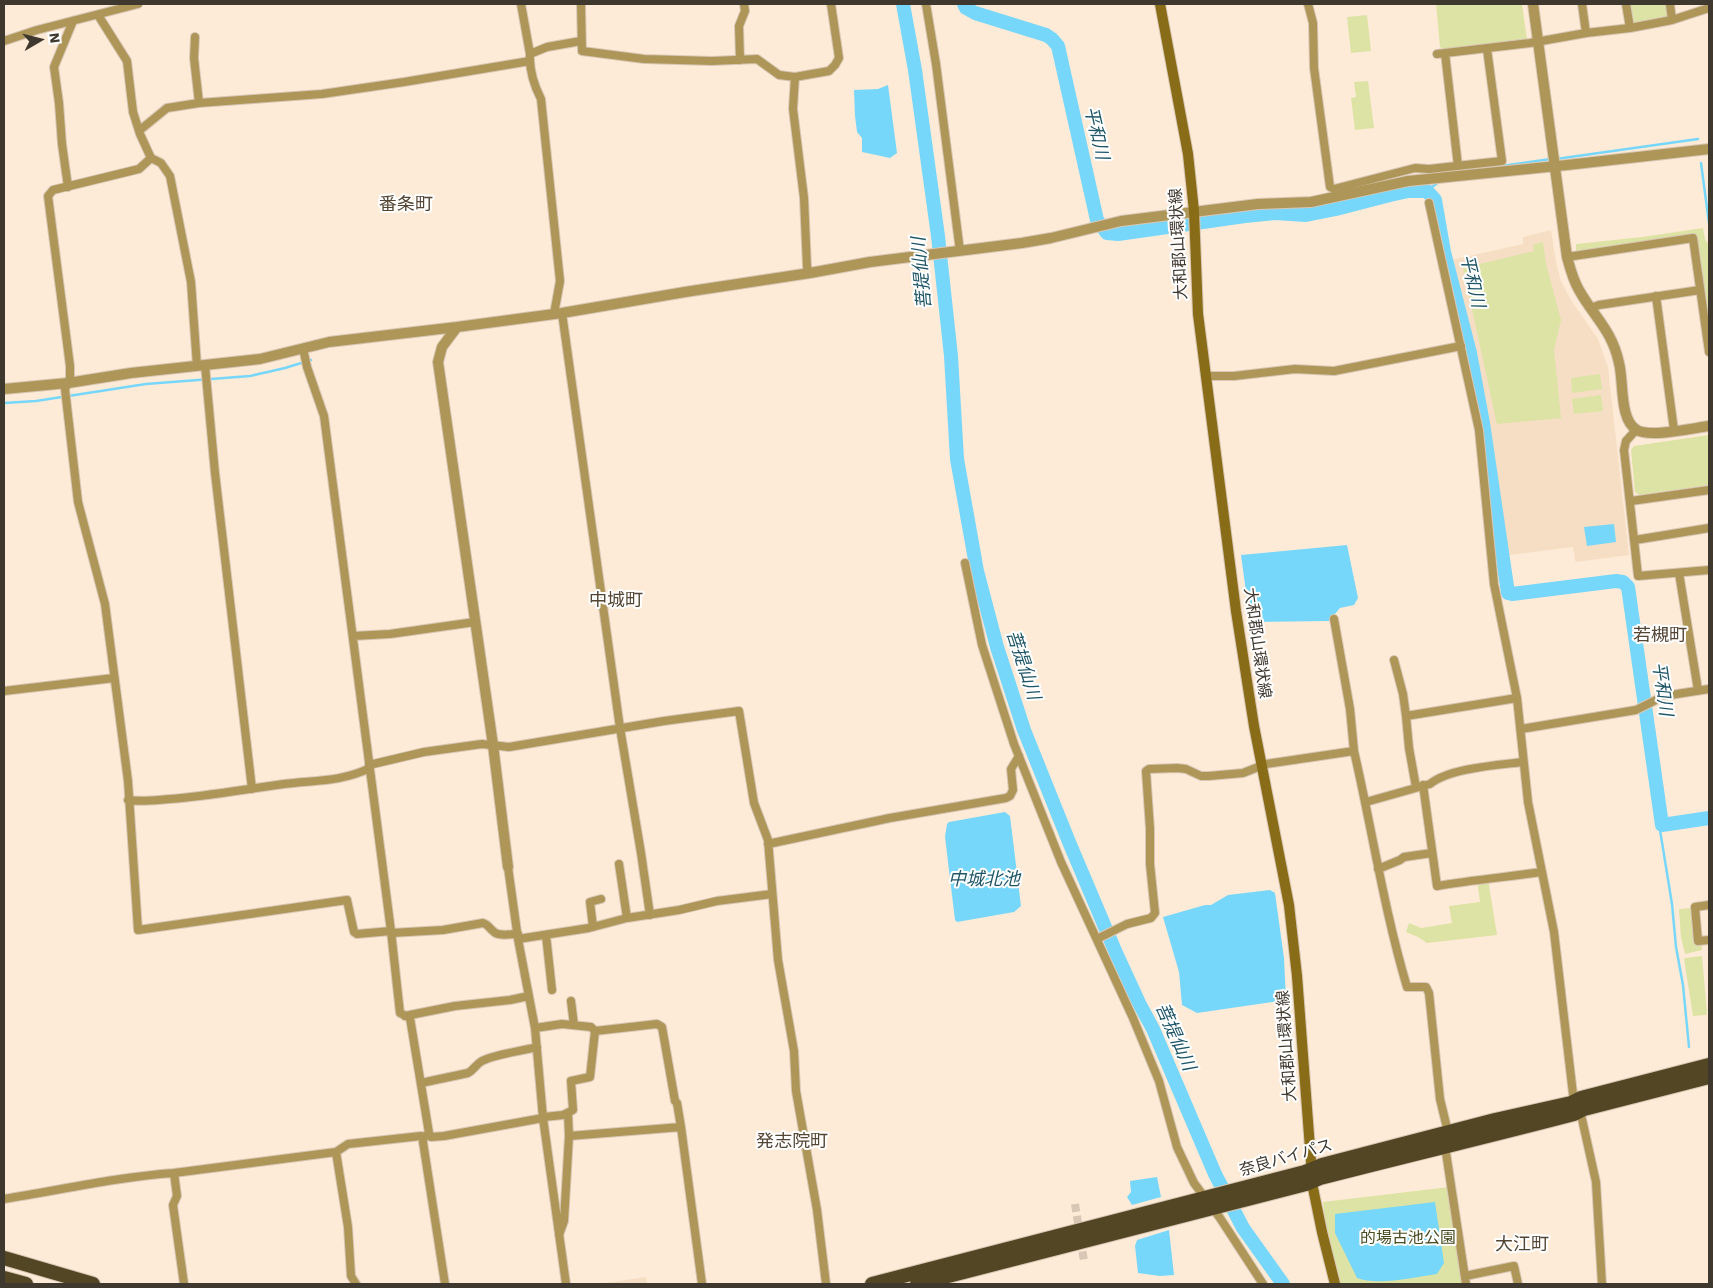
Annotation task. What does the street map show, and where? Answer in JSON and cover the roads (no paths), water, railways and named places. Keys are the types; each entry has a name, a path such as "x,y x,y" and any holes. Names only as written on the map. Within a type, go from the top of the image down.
{"highway":[{"name":"奈良バイパス","path":"872,1284 1249,1193 1577,1106 1709,1065"},
{"name":"奈良バイパス","path":"1577,1106 1584,1109 1709,1077"},
{"name":"奈良バイパス","path":"917,1284 1211,1202"},
{"path":"4,1258 93,1284"},
{"path":"4,1278 26,1284"}],"main road":[{"name":"大和郡山環状線","path":"1160,4 1188,154 1194,221 1196,294 1239,629 1262,766 1289,905 1297,976 1312,1175 1322,1232 1335,1284"}],"street":[{"path":"4,41 138,4"},
{"path":"521,4 533,83 541,99 560,281 558,313 650,915"},
{"path":"581,4 582,51 644,59 712,61 757,59 779,75 795,77 829,71 839,58 830,4"},
{"path":"740,60 739,26 745,11 744,4"},
{"path":"926,4 937,74 959,251"},
{"path":"1308,4 1313,22 1314,68 1330,187 1334,189 1416,168 1429,169 1502,161 1488,48"},
{"path":"1533,4 1567,257 1578,288 1605,326 1616,351 1620,365 1626,416 1636,430 1648,434 1709,426"},
{"path":"1582,4 1586,33"},
{"path":"1626,4 1630,28"},
{"path":"1670,4 1672,20"},
{"path":"1458,166 1441,54 1630,28 1672,20 1709,8"},
{"path":"98,15 127,61 133,112 140,134 152,158 161,163 170,176 191,282 252,789"},
{"path":"68,187 62,144 60,103 54,67 73,21"},
{"path":"195,37 194,58 199,103"},
{"path":"140,130 167,108 199,103 322,94 404,82 530,57 547,47 581,41"},
{"path":"795,77 793,109 804,198 807,267 810,274"},
{"path":"4,389 260,359 328,342 558,313 810,274 870,262 1022,243 1121,221 1194,221 1258,204 1311,202 1335,198 1388,184 1709,149"},
{"path":"152,158 138,169 53,190 48,196 70,366 70,378 66,389 78,502 105,604 128,781 138,930 347,900 354,932 357,934 442,930 483,923 498,934 518,936 546,935 717,901 772,894"},
{"path":"1429,203 1479,430 1494,584 1517,698 1528,802 1554,932 1568,1058 1577,1106 1596,1182 1602,1284"},
{"path":"1567,257 1693,238 1709,352"},
{"path":"1591,308 1599,305 1700,290"},
{"path":"1656,296 1674,430"},
{"path":"457,327 442,347 438,362 493,745 518,936 535,1028 543,1118 566,1284"},
{"path":"1206,376 1234,376 1295,369 1334,371 1461,346"},
{"path":"303,348 307,368 324,416 400,1013 410,1018 426,1135 423,1142 445,1284"},
{"path":"1636,430 1626,441 1624,450 1638,576 1709,570"},
{"path":"1631,501 1709,490"},
{"path":"1635,540 1709,528"},
{"path":"965,563 982,645 1019,756 1061,862 1098,938 1159,1081 1177,1147 1194,1183 1211,1202 1263,1284"},
{"path":"1680,573 1698,690"},
{"path":"1334,619 1350,709 1354,751 1366,802 1378,869 1407,987 1426,987 1429,993 1440,1099 1466,1280 1514,1266 1518,1284"},
{"path":"353,636 390,634 475,622"},
{"path":"1394,660 1403,694 1409,748 1420,786 1437,886 1542,872"},
{"path":"4,691 114,678"},
{"path":"1521,729 1636,710 1664,696 1709,689"},
{"path":"1406,716 1517,698"},
{"path":"128,800 196,797 342,778 355,775 370,766 424,752 482,744 509,747 664,721 738,711 754,803 768,844 778,960 794,1051 796,1091 826,1284"},
{"path":"1098,938 1128,924 1151,918 1155,913 1150,864 1150,829 1146,771 1149,769 1177,768 1186,769 1201,776 1243,773 1262,766 1354,751"},
{"path":"768,844 890,818 1006,798 1010,796 1013,790 1011,769 1019,756"},
{"path":"1366,802 1430,784 1437,778 1465,770 1523,762"},
{"path":"1378,869 1404,857 1432,853"},
{"path":"619,864 627,918"},
{"path":"593,927 590,902 601,899"},
{"path":"1709,905 1696,907 1698,941 1709,940"},
{"path":"546,935 552,990"},
{"path":"405,1016 456,1006 529,996"},
{"path":"571,1001 574,1025"},
{"path":"535,1028 562,1024 592,1028 595,1031 657,1024 662,1027 681,1128 702,1284"},
{"path":"4,1199 76,1185 150,1174 174,1173 336,1152 348,1144 426,1135 431,1137 444,1136 568,1113 573,1110 571,1080 590,1077 595,1031"},
{"path":"420,1083 468,1073 474,1070 480,1062 488,1058 537,1048"},
{"path":"559,1236 564,1221 569,1136 568,1113"},
{"path":"569,1136 681,1128"},
{"path":"336,1152 348,1227 351,1276 356,1284"},
{"path":"174,1173 176,1196 173,1204 184,1284"}],"water":[{"path":"888,85 897,153 890,158 862,152 862,138 857,132 854,90 878,89"},
{"path":"1614,524 1616,542 1587,546 1584,527"},
{"path":"1347,545 1358,598 1354,605 1340,608 1329,621 1250,622 1241,555"},
{"name":"中城北池","path":"1005,812 1010,816 1021,906 1014,912 957,922 955,920 945,837 947,824 949,822"},
{"path":"1270,890 1275,893 1284,958 1286,1000 1197,1013 1182,1005 1179,972 1163,917 1211,905 1228,895"},
{"path":"1157,1177 1161,1197 1132,1205 1127,1197 1131,1192 1130,1181"},
{"name":"的場古池公園","path":"1435,1202 1444,1263 1437,1274 1386,1281 1357,1278 1335,1233 1335,1214"},
{"path":"1169,1230 1174,1275 1160,1276 1138,1273 1135,1246 1137,1240"}],"waterway":[{"name":"菩提仙川","path":"903,4 915,70 938,236 951,356 957,459 977,571 997,647 1024,730 1069,842 1116,953 1153,1029 1215,1174 1243,1228 1283,1284"},
{"name":"平和川","path":"964,4 966,8 975,13 1046,35 1058,46 1097,220 1107,233 1118,234 1275,213 1306,215 1408,191 1427,191 1435,200 1444,252 1470,353 1483,423 1508,593 1616,581 1623,582 1628,587 1662,825 1709,818"},
{"path":"1556,159 1698,139"},
{"path":"1494,167 1551,159"},
{"path":"1701,163 1709,223"},
{"path":"1427,191 1440,181"},
{"path":"4,403 36,401 146,384 250,376 311,360"},
{"path":"1662,825 1660,830 1683,985 1689,1047"}],"tunnel":[{"path":"1075,1204 1084,1261"}],"district":[{"name":"番条町","path":"406,205"},
{"name":"中城町","path":"616,601"},
{"name":"若槻町","path":"1660,636"},
{"name":"発志院町","path":"792,1142"},
{"name":"大江町","path":"1522,1245"}]}
